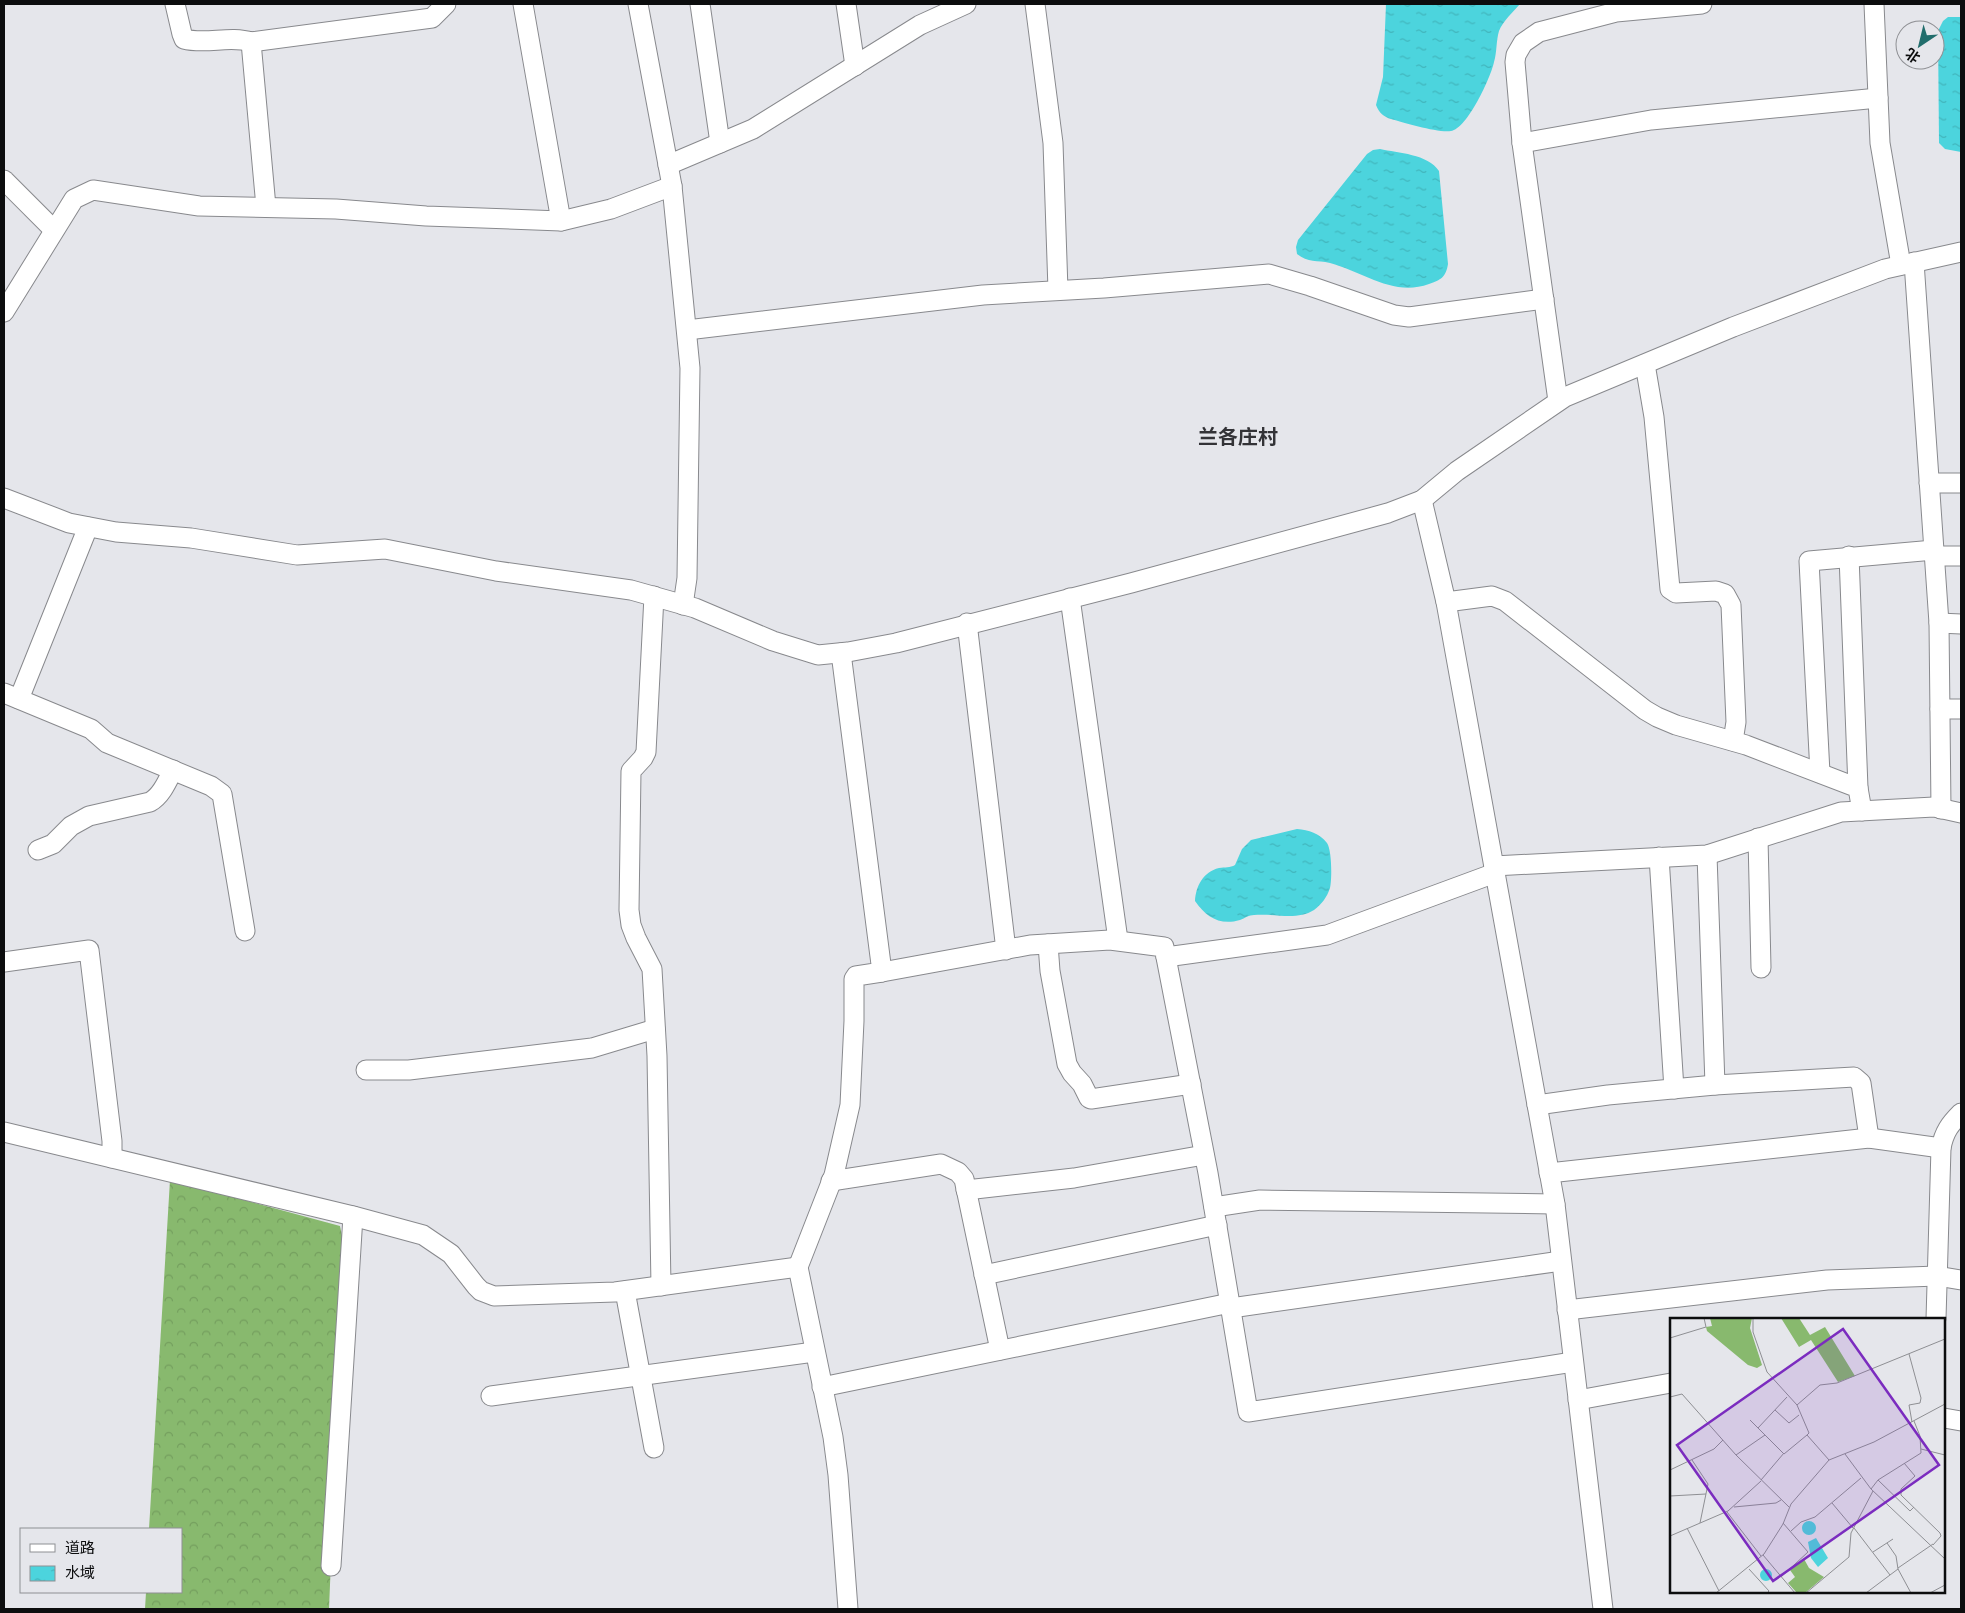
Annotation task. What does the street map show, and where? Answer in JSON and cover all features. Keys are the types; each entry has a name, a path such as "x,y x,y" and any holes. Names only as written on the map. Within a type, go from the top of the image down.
{"street":[{"path":"176,4 184,39 194,41 236,40 251,42 432,18 446,4"},
{"path":"523,4 561,221"},
{"path":"638,4 672,186 690,368 687,578 683,605"},
{"path":"700,4 720,143"},
{"path":"846,4 855,66"},
{"path":"668,165 753,129 920,25 966,4"},
{"path":"1035,4 1053,143 1058,290"},
{"path":"1558,402 1522,143 1515,62 1522,43 1539,32 1616,12 1702,4"},
{"path":"1874,4 1880,143 1907,263 1929,482 1939,623 1941,809"},
{"path":"251,42 266,207"},
{"path":"1522,143 1650,120 1878,98"},
{"path":"4,180 54,230"},
{"path":"4,312 74,199 93,190 199,206 336,209 426,216 561,221 611,209 672,186"},
{"path":"4,498 69,523 116,532 191,538 297,555 385,549 496,570 631,590 683,605 804,652 818,655 841,653 896,643 1388,513 1422,500 1457,471 1558,402 1750,320 1885,268 1961,252"},
{"path":"687,330 983,295 1269,274 1302,283 1394,316 1409,317 1544,299"},
{"path":"1645,364 1654,417 1670,590 1676,593 1716,590 1725,594 1731,605 1736,722 1733,741"},
{"path":"1929,482 1961,483"},
{"path":"1422,500 1446,602 1555,1204 1603,1609"},
{"path":"88,527 11,696 91,729 107,743 211,786 222,794 245,931"},
{"path":"1820,773 1809,561 1849,556 1934,553 1961,556"},
{"path":"1849,556 1858,788 1862,811"},
{"path":"654,596 646,752 631,771 629,910 631,925 636,938 647,956 652,969 658,1066 660,1286"},
{"path":"1446,602 1492,596 1505,601 1645,710 1676,725 1733,741 1858,788"},
{"path":"1070,598 1118,940"},
{"path":"967,623 1006,950"},
{"path":"1939,623 1961,624"},
{"path":"841,653 882,972"},
{"path":"1940,709 1961,709"},
{"path":"38,850 53,844 71,826 89,816 154,800 162,791 173,770"},
{"path":"1166,957 1327,935 1494,870 1707,855 1841,812 1934,807 1961,813"},
{"path":"1758,838 1760,968"},
{"path":"1707,855 1715,1085"},
{"path":"1659,857 1674,1089"},
{"path":"848,1609 838,1475 833,1437 798,1267 831,1181 850,1105 854,979 856,976 1030,945 1118,940 1164,947 1204,1154 1248,1412 1573,1362"},
{"path":"1048,944 1050,971 1067,1064 1082,1084 1089,1098 1191,1084"},
{"path":"4,962 89,950 112,1141 112,1158"},
{"path":"366,1070 409,1070 592,1048 656,1029"},
{"path":"1537,1106 1608,1094 1715,1085 1854,1077 1861,1083 1869,1138"},
{"path":"1936,1318 1941,1148 1944,1134 1950,1123 1961,1113"},
{"path":"4,1132 353,1216 423,1236 441,1245 456,1259 481,1291 494,1296 625,1290 798,1267"},
{"path":"1549,1173 1869,1138 1941,1148"},
{"path":"966,1190 1074,1178 1204,1154"},
{"path":"831,1181 941,1164 958,1172 964,1179 1000,1350"},
{"path":"984,1275 1215,1216 1260,1200 1555,1204"},
{"path":"331,1566 353,1216"},
{"path":"822,1387 1000,1350 1230,1306 1562,1261"},
{"path":"1567,1310 1827,1280 1938,1276 1961,1280"},
{"path":"625,1290 654,1448"},
{"path":"491,1396 814,1352"},
{"path":"1578,1400 1670,1382"},
{"path":"1945,1418 1961,1421"}],"green space":[{"path":"170,1180 340,1226 344,1245 329,1609 145,1609 146,1593 182,1593 182,1528 149,1528"}],"water":[{"path":"1386,4 1520,4 1501,27 1495,58 1488,79 1471,112 1457,128 1451,131 1438,131 1388,118 1382,114 1376,105 1383,77"},
{"path":"1948,17 1961,17 1961,152 1945,149 1939,143 1938,70 1945,70 1944,20"},
{"path":"1380,149 1420,158 1434,165 1439,171 1448,264 1444,275 1433,283 1416,287 1391,285 1343,267 1309,260 1297,254 1298,240 1367,154 1373,150"},
{"path":"1297,829 1317,834 1329,847 1331,858 1330,888 1324,900 1314,910 1293,916 1252,915 1233,922 1226,922 1209,916 1195,901 1201,880 1213,870 1235,865 1242,849 1251,840"}],"district":[{"name":"兰各庄村","path":"1238,436"}]}
